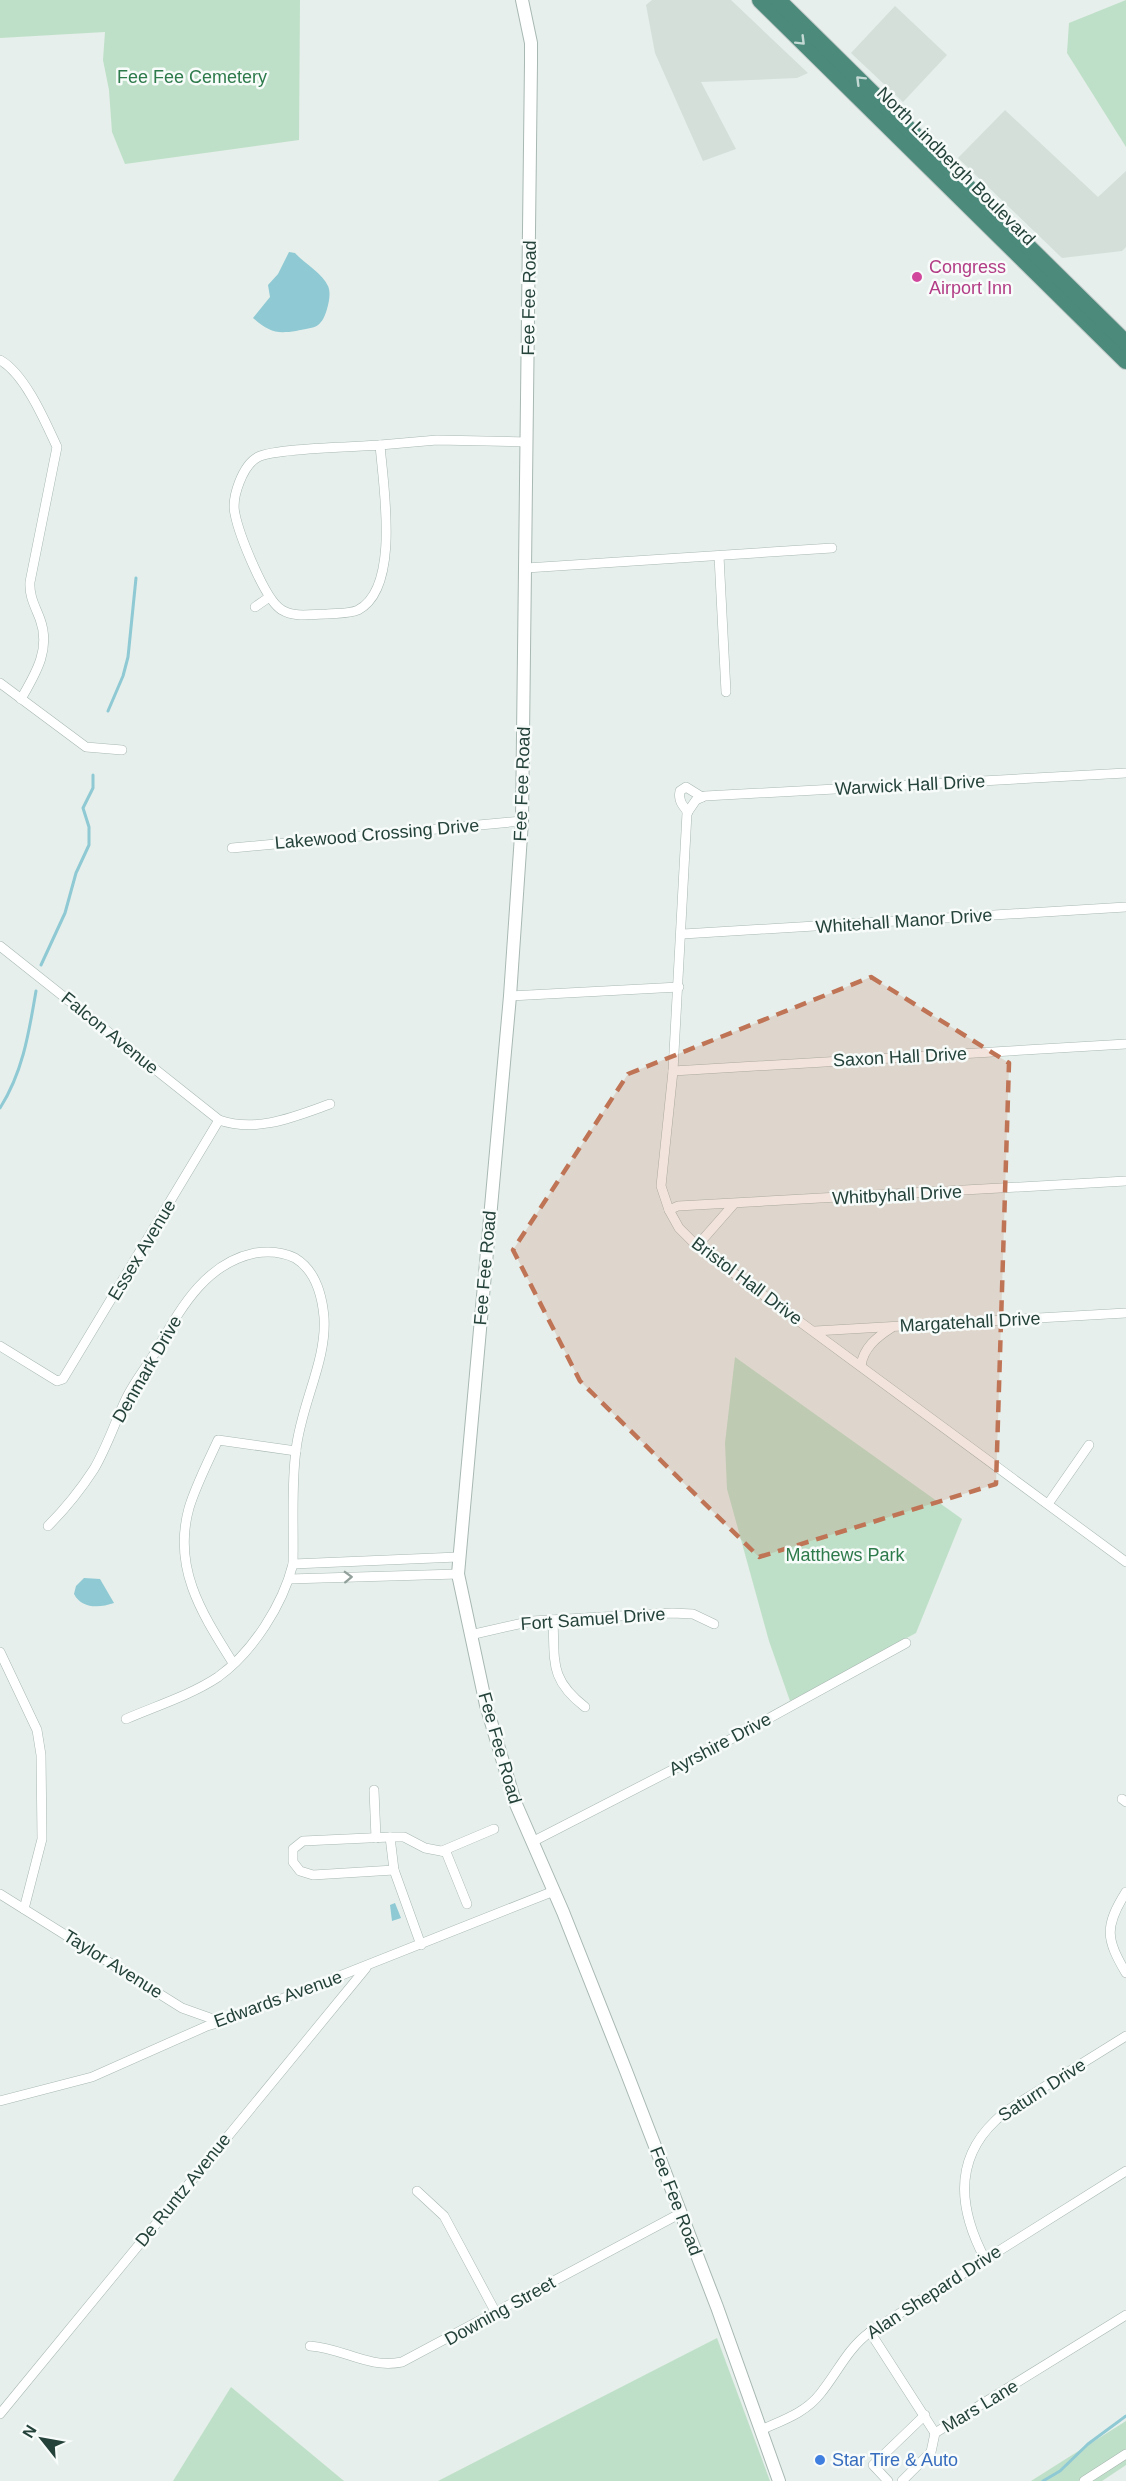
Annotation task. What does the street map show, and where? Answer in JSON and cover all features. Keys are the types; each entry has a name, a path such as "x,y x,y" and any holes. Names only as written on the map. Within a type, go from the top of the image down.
{"highway":[{"name":"North Lindbergh Boulevard","path":"760,0 1126,360"},
{"name":"North Lindbergh Boulevard","path":"778,0 1126,343"}],"street":[{"name":"Fee Fee Road","path":"522,0 531,62 522,821 510,996 458,1557 459,1574 470,1635 500,1758 681,2213 779,2481"},
{"path":"0,360 13,367 57,447 30,582 30,593 45,636 44,648 37,672 21,699"},
{"path":"380,445 386,540 381,575 372,598 357,610 347,613 293,615 274,606 268,598 234,513 239,488 248,465 267,453 437,440 527,442"},
{"path":"526,568 832,548"},
{"path":"719,556 726,692"},
{"path":"255,607 268,598"},
{"path":"0,683 86,747 122,750"},
{"name":"Warwick Hall Drive","path":"699,799 1126,773"},
{"name":"Bristol Hall Drive","path":"699,799 692,789 686,787 679,796 688,812 683,934 673,1071 661,1186 669,1210 679,1228 697,1246 1126,1562"},
{"path":"688,812 699,799"},
{"name":"Lakewood Crossing Drive","path":"232,848 522,821"},
{"name":"Whitehall Manor Drive","path":"683,934 1126,907"},
{"name":"Falcon Avenue","path":"0,946 219,1120"},
{"path":"510,996 679,987"},
{"name":"Saxon Hall Drive","path":"673,1071 1126,1044"},
{"path":"219,1120 246,1126 267,1124 330,1104"},
{"name":"Essex Avenue","path":"0,1346 57,1381 63,1379 219,1120"},
{"name":"Whitbyhall Drive","path":"669,1210 678,1206 733,1205 1126,1181"},
{"path":"697,1246 733,1205"},
{"name":"Denmark Drive","path":"48,1526 93,1470 127,1397 186,1301 204,1280 225,1265 244,1256 276,1252 295,1258 311,1272 320,1295 324,1315 322,1353 307,1396 296,1450"},
{"name":"Margatehall Drive","path":"815,1331 1126,1313"},
{"path":"861,1366 871,1343 893,1326"},
{"path":"126,1719 217,1677 233,1663 252,1643 289,1579 293,1563 296,1450 218,1440 189,1508 184,1533 187,1573 192,1593 233,1663"},
{"path":"1048,1504 1089,1445"},
{"path":"293,1563 458,1557"},
{"path":"289,1579 459,1574"},
{"name":"Fort Samuel Drive","path":"470,1635 532,1621 685,1613 714,1624"},
{"path":"553,1620 558,1678 564,1689 585,1707"},
{"name":"Ayrshire Drive","path":"532,1842 711,1750 906,1643"},
{"path":"0,1652 37,1730 41,1755 42,1839 24,1909"},
{"path":"374,1790 375,1838"},
{"path":"442,1851 494,1829"},
{"path":"390,1837 394,1870 421,1945"},
{"path":"394,1870 313,1875 300,1871 292,1862 293,1849 303,1841 404,1837 425,1848 442,1851 448,1855 467,1904"},
{"name":"Edwards Avenue","path":"0,2101 92,2077 207,2026 231,2019 554,1892"},
{"path":"1126,1892 1110,1921 1109,1939 1126,1973"},
{"name":"Taylor Avenue","path":"0,1894 182,2008 210,2018 231,2019"},
{"name":"De Runtz Avenue","path":"0,2414 367,1966"},
{"name":"Saturn Drive","path":"986,2259 968,2224 964,2202 968,2165 979,2141 1002,2115 1126,2036"},
{"name":"Alan Shepard Drive","path":"760,2430 793,2416 809,2405 821,2393 847,2352 870,2332 1126,2171"},
{"path":"417,2191 444,2216 496,2313"},
{"name":"Downing Street","path":"310,2346 337,2350 371,2363 394,2364 427,2351 681,2213"},
{"name":"Mars Lane","path":"870,2332 935,2433 1126,2315"},
{"path":"888,2481 873,2465 925,2415"},
{"path":"902,2481 931,2452 935,2433"},
{"path":"1084,2481 1126,2454"}],"highlighted area":[{"path":"871,977 1009,1063 996,1484 759,1557 580,1381 513,1250 628,1074"}],"shaded area":[{"path":"652,0 731,0 808,73 797,78 701,82 736,149 703,161 655,53 646,5"},
{"path":"895,6 947,55 903,102 851,53"},
{"path":"1005,110 1098,197 1126,171 1126,247 1122,251 1062,258 958,158"}],"green space":[{"name":"Fee Fee Cemetery","path":"0,0 300,0 299,140 125,164 112,132 109,90 103,60 105,32 0,38"},
{"path":"1126,0 1126,147 1067,53 1069,23"},
{"name":"Matthews Park","path":"735,1357 962,1519 916,1633 790,1701 769,1641 727,1489 725,1443"},
{"path":"717,2338 770,2481 438,2481"},
{"path":"231,2387 344,2481 173,2481"},
{"path":"1126,2421 1126,2465 1102,2481 1031,2481"}],"water":[{"path":"289,252 295,253 322,277 330,295 325,316 319,324 312,328 278,332 268,329 253,318 270,297 268,285 278,274"},
{"path":"84,1578 100,1579 114,1603 91,1606 77,1599 74,1594 76,1586"},
{"path":"395,1903 401,1918 392,1921 390,1905"}],"waterway":[{"path":"108,711 123,676 128,657 136,578"},
{"path":"41,965 65,913 76,873 89,845 89,827 83,808 93,788 93,775"},
{"path":"0,1108 20,1066 36,991"},
{"path":"1043,2481 1060,2471 1088,2444 1126,2416"}],"place":[{"name":"Congress Airport Inn","path":"917,277"},
{"name":"Star Tire & Auto","path":"820,2460"}]}
